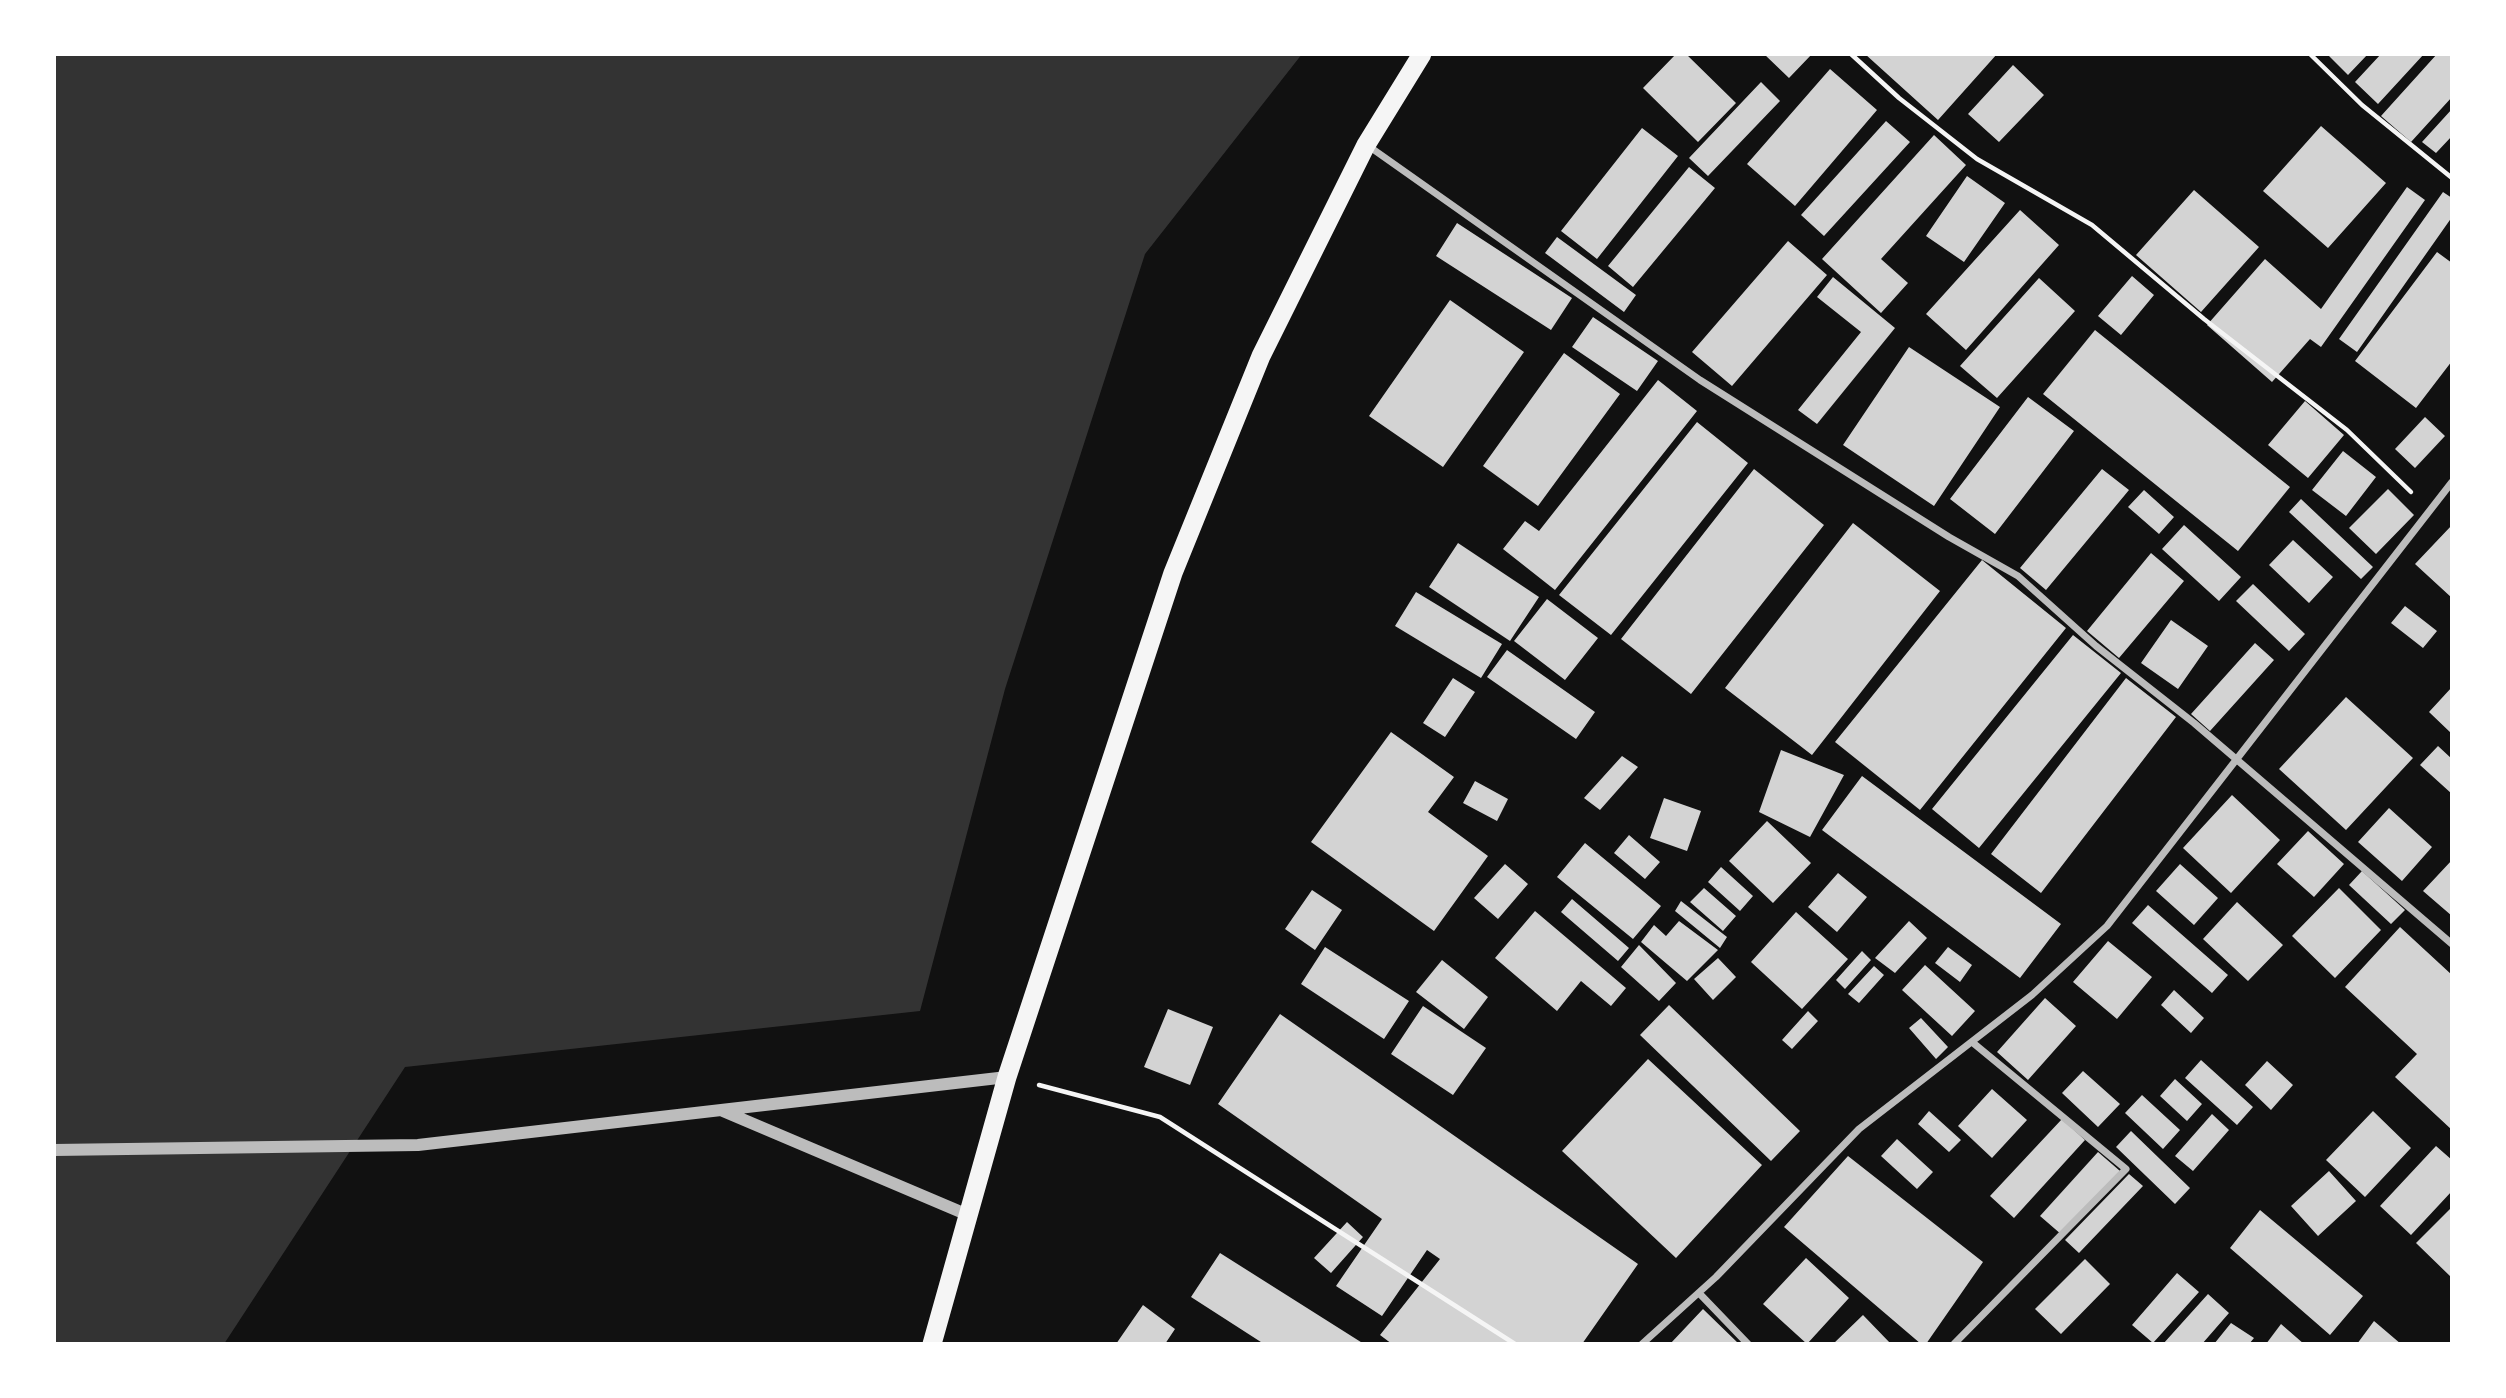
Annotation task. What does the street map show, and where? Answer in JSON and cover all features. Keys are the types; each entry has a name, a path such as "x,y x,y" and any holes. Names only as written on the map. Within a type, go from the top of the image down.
{"highway":[{"path":"932,1344 1007,1077 1173,573 1261,356 1366,145 1422,54"}],"street":[{"path":"1366,145 1700,380 1949,537 2018,576 2096,646 2236,758 2452,944"},
{"path":"1642,1344 1699,1293 1859,1129 2032,995 2107,926 2452,482"},
{"path":"1954,1344 2126,1169 1972,1042"},
{"path":"54,1150 418,1145 1007,1077"},
{"path":"722,1111 968,1215"},
{"path":"1699,1293 1748,1344"}],"path":[{"path":"1851,54 1899,99 1977,159 2092,225 2204,318 2347,430 2430,511"},
{"path":"2310,54 2362,105 2452,178"},
{"path":"1007,1077 1160,1117 1515,1344"}],"shaded area":[{"path":"54,54 1302,54 1145,254 1005,689 920,1011 405,1067 224,1344 54,1344"}],"building":[{"path":"1676,54 1686,54 1736,103 1698,142 1643,88"},
{"path":"1764,54 1812,54 1789,78"},
{"path":"1865,54 1997,54 1938,120"},
{"path":"2327,54 2368,54 2348,75"},
{"path":"2381,54 2424,54 2378,104 2355,82"},
{"path":"2437,54 2452,54 2452,97 2411,142 2381,116"},
{"path":"2013,65 2044,95 1999,142 1968,114"},
{"path":"1830,69 1877,110 1795,206 1747,164"},
{"path":"1761,82 1780,101 1708,176 1689,158"},
{"path":"2452,109 2452,136 2436,153 2422,142"},
{"path":"1886,121 1910,142 1824,236 1801,215"},
{"path":"2321,126 2386,183 2328,248 2263,191"},
{"path":"1642,128 1678,156 1597,259 1561,231"},
{"path":"1934,135 1966,165 1881,259 1908,283 1881,313 1822,259"},
{"path":"1689,167 1715,188 1633,287 1608,266"},
{"path":"1967,176 2005,203 1964,262 1926,236"},
{"path":"2407,187 2425,200 2321,347 2310,339 2272,382 2207,325 2265,259 2321,309"},
{"path":"2194,190 2259,247 2201,312 2136,255"},
{"path":"2443,192 2452,198 2452,217 2357,352 2339,339"},
{"path":"2020,210 2059,245 1966,350 1926,314"},
{"path":"1457,223 1572,298 1551,330 1436,256"},
{"path":"1557,237 1636,295 1624,312 1545,253"},
{"path":"1788,241 1827,275 1732,386 1692,352"},
{"path":"2437,252 2452,263 2452,361 2416,408 2355,361"},
{"path":"2132,276 2154,295 2121,335 2098,316"},
{"path":"1833,277 1895,328 1817,424 1798,410 1861,332 1817,297"},
{"path":"2039,278 2075,311 1997,398 1960,366"},
{"path":"1450,300 1524,352 1443,467 1369,416"},
{"path":"1593,317 1658,361 1637,391 1572,347"},
{"path":"2095,330 2290,487 2238,551 2043,394"},
{"path":"1909,347 2000,407 1934,506 1843,445"},
{"path":"1564,353 1620,394 1538,506 1483,466"},
{"path":"1658,380 1697,411 1555,590 1503,549 1525,521 1539,531"},
{"path":"2028,397 2074,431 1995,534 1950,499"},
{"path":"2305,401 2344,435 2308,478 2268,445"},
{"path":"2425,417 2445,436 2415,468 2395,449"},
{"path":"1697,422 1748,463 1611,635 1559,595"},
{"path":"2343,451 2376,477 2346,516 2312,490"},
{"path":"1754,469 1824,525 1691,694 1621,639"},
{"path":"2102,469 2129,490 2046,590 2020,568"},
{"path":"2388,489 2414,515 2376,554 2349,528"},
{"path":"2144,490 2174,517 2159,534 2128,507"},
{"path":"2301,499 2373,567 2361,579 2289,512"},
{"path":"1853,523 1940,591 1812,755 1725,688"},
{"path":"2184,525 2241,577 2219,601 2162,549"},
{"path":"2452,525 2452,598 2415,564"},
{"path":"2293,540 2333,577 2309,603 2269,565"},
{"path":"1458,543 1539,597 1510,641 1429,587"},
{"path":"2151,553 2184,581 2119,658 2087,631"},
{"path":"1982,560 2066,628 1920,810 1835,742"},
{"path":"2253,584 2305,634 2289,651 2236,601"},
{"path":"1416,592 1502,644 1481,678 1395,626"},
{"path":"1547,599 1598,638 1565,680 1514,641"},
{"path":"2405,606 2437,631 2423,648 2391,623"},
{"path":"2171,620 2208,646 2178,689 2141,663"},
{"path":"2073,635 2121,673 1979,848 1932,809"},
{"path":"2255,643 2274,660 2210,731 2191,714"},
{"path":"1507,650 1595,712 1576,739 1487,677"},
{"path":"1453,678 1475,692 1445,737 1423,723"},
{"path":"2126,678 2176,717 2041,893 1991,854"},
{"path":"2452,687 2452,734 2429,712"},
{"path":"2346,697 2413,758 2346,830 2279,769"},
{"path":"1391,732 1454,777 1428,812 1488,856 1434,931 1311,842"},
{"path":"2438,746 2452,759 2452,794 2420,765"},
{"path":"1781,750 1844,775 1810,837 1759,812"},
{"path":"1622,756 1638,767 1600,810 1584,798"},
{"path":"1862,776 2061,924 2020,978 1822,830"},
{"path":"1475,781 1508,799 1497,821 1463,803"},
{"path":"2232,795 2280,840 2231,893 2183,848"},
{"path":"1664,798 1701,811 1687,851 1650,838"},
{"path":"2389,808 2432,847 2402,881 2358,842"},
{"path":"1767,821 1811,863 1773,903 1729,861"},
{"path":"2308,831 2344,864 2314,897 2277,864"},
{"path":"1629,835 1660,862 1645,879 1614,853"},
{"path":"1585,843 1661,906 1633,939 1557,877"},
{"path":"2452,860 2452,916 2423,891"},
{"path":"1505,864 1528,884 1498,919 1474,898"},
{"path":"2180,864 2218,898 2194,925 2156,891"},
{"path":"1721,867 1753,896 1740,911 1708,882"},
{"path":"2362,871 2405,910 2391,924 2349,885"},
{"path":"1838,873 1867,897 1837,932 1808,907"},
{"path":"1704,888 1736,916 1723,931 1690,902"},
{"path":"2339,888 2381,930 2335,978 2292,936"},
{"path":"1312,890 1342,910 1315,950 1285,929"},
{"path":"1572,899 1629,948 1618,961 1561,912"},
{"path":"1681,901 1727,937 1720,948 1675,911"},
{"path":"2237,902 2283,945 2248,981 2203,939"},
{"path":"2148,905 2228,975 2212,993 2132,923"},
{"path":"1535,911 1626,988 1611,1006 1581,981 1557,1011 1495,958"},
{"path":"1796,912 1848,959 1802,1009 1751,962"},
{"path":"1679,921 1718,950 1687,981 1641,942 1654,925 1666,936"},
{"path":"1909,921 1927,938 1895,973 1875,958"},
{"path":"2400,927 2452,975 2452,1130 2395,1077 2417,1054 2345,987"},
{"path":"2108,941 2152,977 2117,1019 2073,982"},
{"path":"1639,945 1676,983 1659,1001 1621,967"},
{"path":"1325,947 1409,1001 1384,1039 1301,984"},
{"path":"1948,947 1972,965 1960,982 1935,963"},
{"path":"1862,951 1871,960 1845,989 1836,980"},
{"path":"1718,958 1736,977 1713,1000 1694,979"},
{"path":"1442,960 1488,997 1464,1029 1416,992"},
{"path":"1925,965 1975,1011 1952,1036 1902,990"},
{"path":"1874,966 1884,975 1859,1003 1848,994"},
{"path":"2174,990 2204,1018 2191,1033 2161,1005"},
{"path":"2045,998 2076,1026 2028,1080 1997,1052"},
{"path":"1669,1005 1800,1131 1771,1161 1640,1035"},
{"path":"1423,1006 1486,1048 1453,1095 1391,1054"},
{"path":"1168,1009 1213,1027 1190,1085 1144,1067"},
{"path":"1808,1011 1818,1021 1792,1049 1782,1040"},
{"path":"1280,1014 1638,1264 1582,1344 1392,1344 1380,1335 1440,1259 1427,1250 1382,1316 1336,1286 1382,1219 1218,1104"},
{"path":"1921,1018 1948,1047 1936,1059 1909,1028"},
{"path":"1648,1059 1762,1165 1676,1258 1562,1151"},
{"path":"2201,1060 2253,1107 2237,1125 2185,1078"},
{"path":"2267,1061 2293,1085 2271,1110 2245,1085"},
{"path":"2083,1071 2120,1104 2098,1127 2062,1093"},
{"path":"2175,1079 2202,1104 2187,1121 2160,1096"},
{"path":"1992,1089 2027,1120 1992,1158 1958,1126"},
{"path":"2142,1095 2180,1130 2163,1149 2125,1113"},
{"path":"1929,1111 1961,1140 1949,1152 1918,1124"},
{"path":"2373,1111 2411,1148 2365,1197 2326,1160"},
{"path":"2212,1114 2229,1130 2193,1171 2175,1156"},
{"path":"2062,1119 2085,1140 2014,1218 1990,1196"},
{"path":"2131,1131 2190,1188 2175,1204 2116,1147"},
{"path":"1897,1139 1933,1172 1917,1189 1881,1156"},
{"path":"2436,1146 2452,1160 2452,1191 2411,1235 2380,1206"},
{"path":"2098,1152 2120,1171 2062,1235 2040,1216"},
{"path":"1848,1156 1983,1262 1926,1344 1921,1344 1784,1227"},
{"path":"2329,1171 2356,1201 2318,1236 2291,1206"},
{"path":"2129,1174 2143,1186 2079,1253 2065,1240"},
{"path":"2452,1207 2452,1278 2416,1243"},
{"path":"2260,1210 2363,1296 2330,1335 2230,1248"},
{"path":"1347,1222 1363,1237 1331,1273 1314,1258"},
{"path":"1220,1253 1364,1344 1264,1344 1191,1297"},
{"path":"1806,1258 1849,1298 1807,1344 1763,1304"},
{"path":"2085,1259 2110,1284 2061,1334 2035,1309"},
{"path":"2177,1273 2199,1292 2153,1343 2132,1325"},
{"path":"2208,1294 2229,1313 2202,1344 2163,1344"},
{"path":"1143,1305 1175,1329 1165,1344 1116,1344"},
{"path":"1703,1309 1739,1344 1670,1344"},
{"path":"1863,1315 1891,1344 1833,1344"},
{"path":"2374,1321 2401,1344 2357,1344"},
{"path":"2231,1323 2254,1338 2249,1344 2214,1344"},
{"path":"2281,1324 2304,1344 2266,1344"}]}
